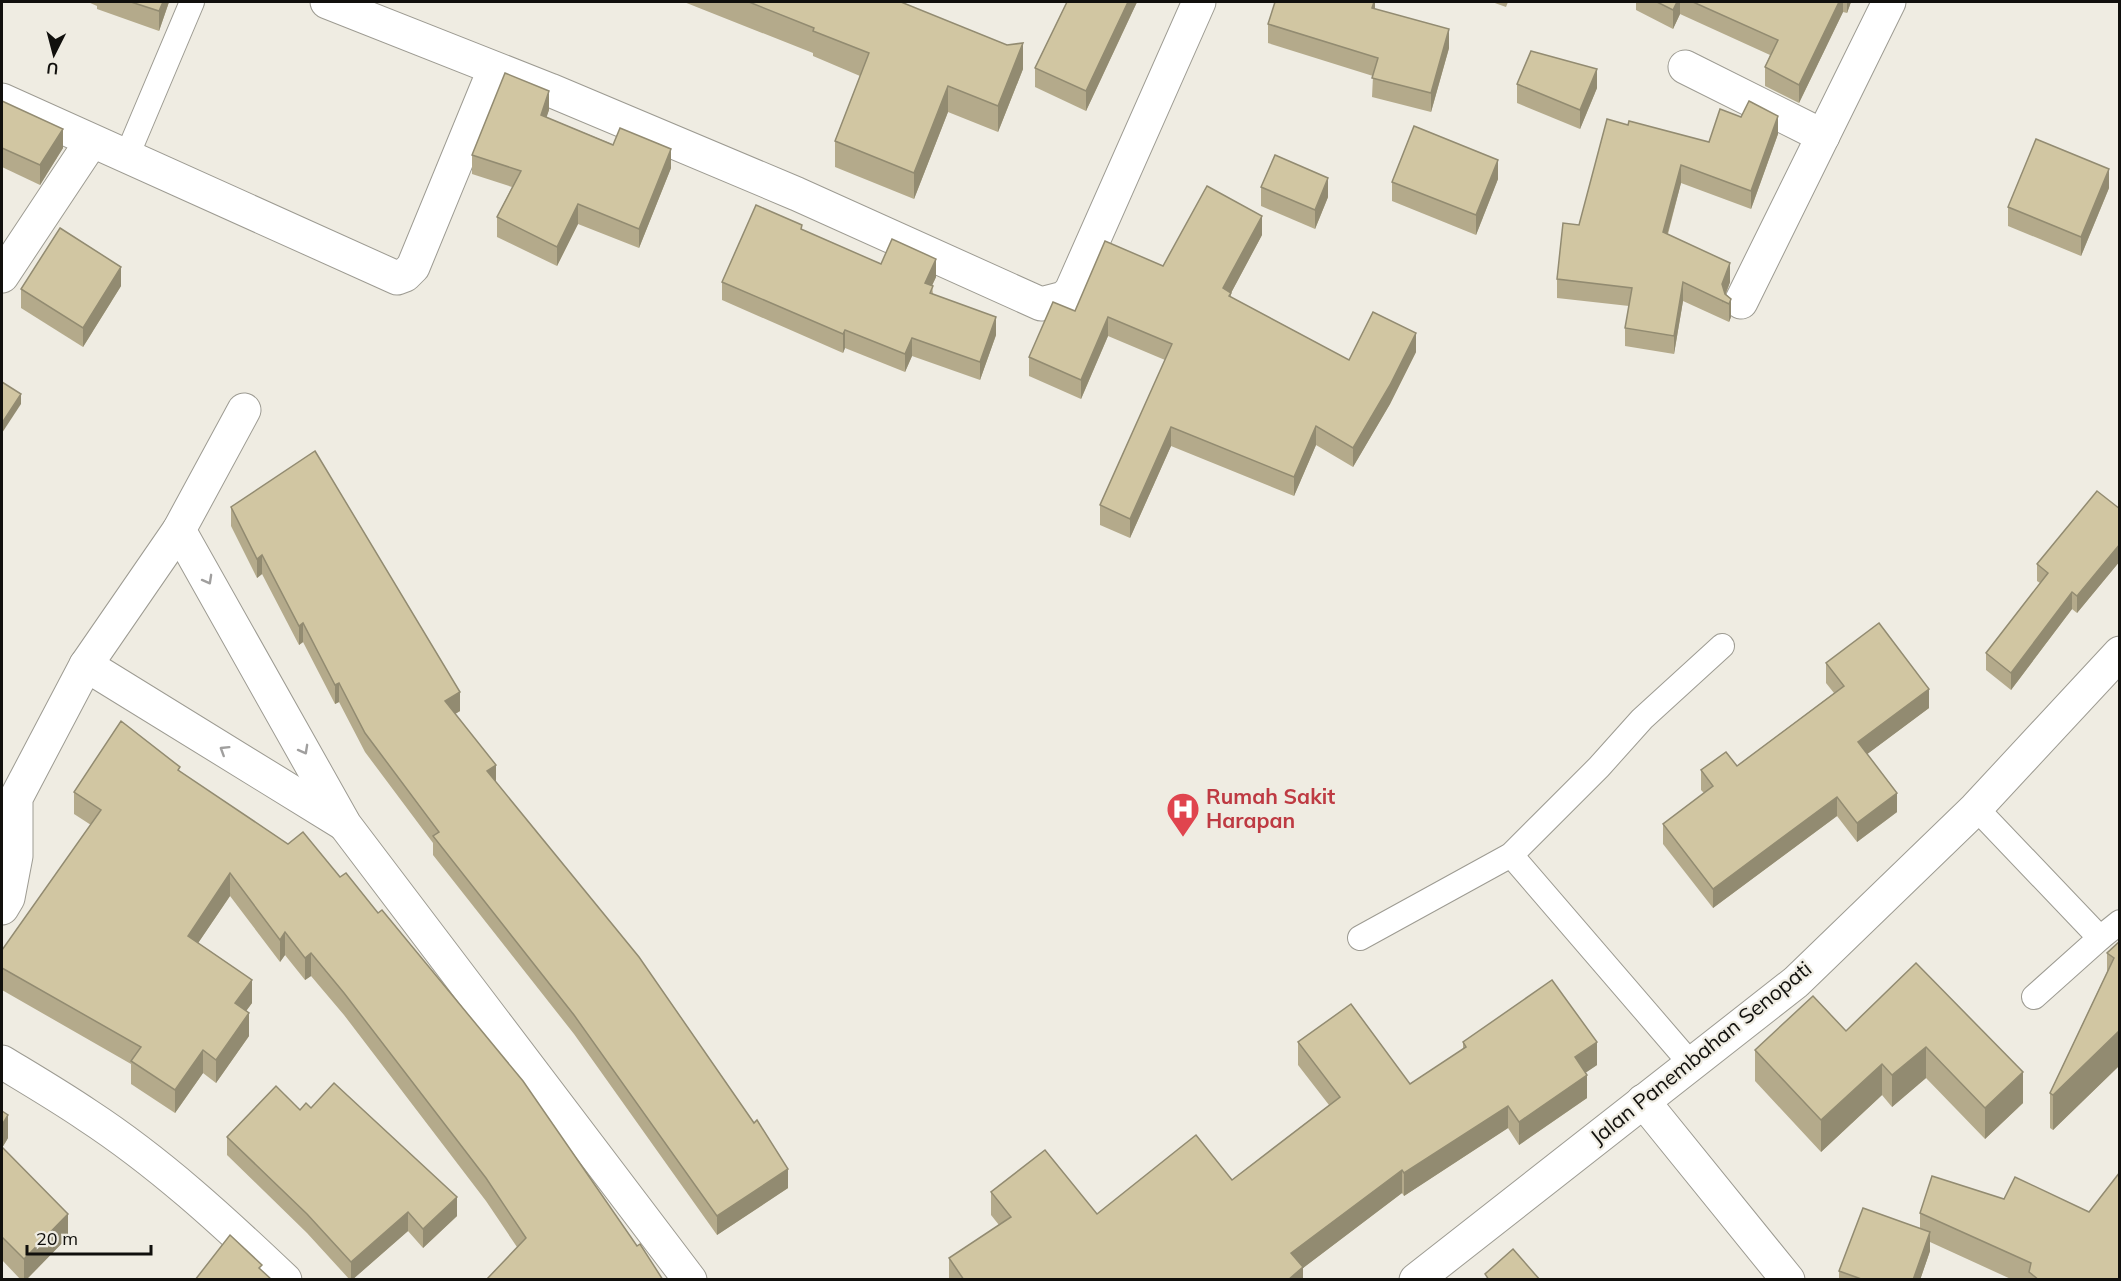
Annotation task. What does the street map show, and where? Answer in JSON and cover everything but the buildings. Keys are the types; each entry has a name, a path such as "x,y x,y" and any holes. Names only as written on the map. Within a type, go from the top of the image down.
{"street":[{"path":"327,2 494,70 550,90 797,194 1041,304 1064,298 1071,291 1199,2"},
{"path":"1741,302 1889,2"},
{"path":"1685,67 1823,136"},
{"path":"2,100 126,158 397,278 405,275 413,267 494,70"},
{"path":"2,276 91,142"},
{"path":"2,908 8,898 16,856 16,798 86,666 179,530 244,410"},
{"path":"179,530 345,825 690,1280"},
{"name":"Jalan Panembahan Senopati","path":"1416,1280 1796,982 1976,808 2120,653"},
{"path":"86,666 345,825"},
{"path":"2,1062 89,1116 144,1157 228,1225 285,1280"},
{"path":"1643,1101 1788,1280"}],"lane":[{"path":"126,158 192,2"},
{"path":"1360,938 1511,855 1599,766 1642,718 1722,646"},
{"path":"1976,808 2100,938"},
{"path":"1511,855 1691,1064"},
{"path":"2034,998 2120,922"}],"place":[{"name":"Rumah Sakit Harapan","path":"1183,838"}]}
